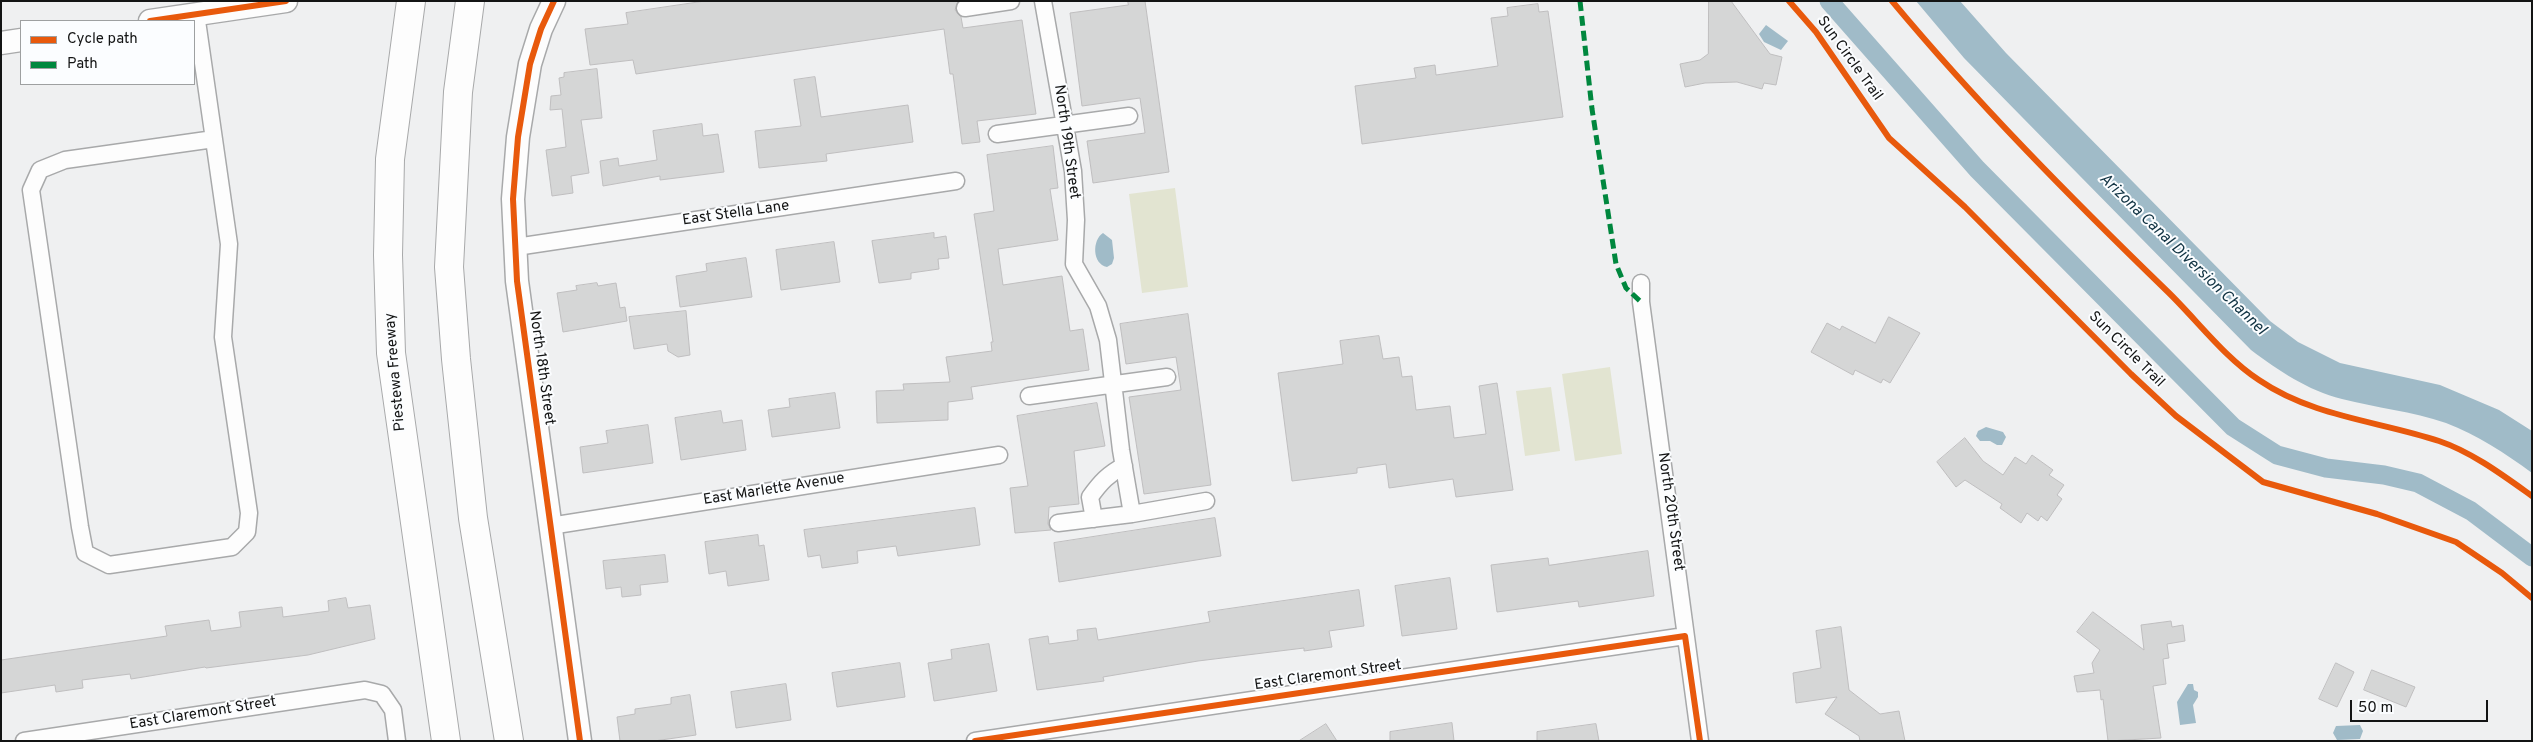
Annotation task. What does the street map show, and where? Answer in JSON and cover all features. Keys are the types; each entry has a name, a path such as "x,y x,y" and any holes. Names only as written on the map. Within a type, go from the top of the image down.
{"highway":[{"name":"Piestewa Freeway","path":"411,1 390,159 388,256 391,353 413,522 446,741"},
{"path":"470,1 458,92 449,267 456,359 473,518 509,741"}],"street":[{"path":"157,20 286,1"},
{"name":"North 18th Street","path":"554,1 534,51 520,122 514,170 517,282 580,741"},
{"path":"965,8 1010,1"},
{"name":"North 19th Street","path":"1043,1 1073,171 1076,220 1074,264 1098,306 1108,340 1132,514"},
{"path":"196,14 214,139 229,244 223,337 249,513 247,532 232,547 109,565 85,553 31,190 40,170 65,160 214,139"},
{"path":"1,43 20,40"},
{"path":"996,134 1129,116"},
{"name":"East Stella Lane","path":"516,247 956,181"},
{"name":"North 20th Street","path":"1641,283 1700,741"},
{"path":"1029,396 1167,377"},
{"name":"East Marlette Avenue","path":"550,526 999,455"},
{"path":"1094,519 1090,497 1101,482 1124,466"},
{"path":"1058,523 1132,514 1206,501"},
{"name":"East Claremont Street","path":"976,741 1685,636"},
{"name":"East Claremont Street","path":"24,741 365,690 382,694 393,710 397,741"}],"green space":[{"path":"1175,188 1188,287 1142,293 1129,194"},
{"path":"1610,367 1622,454 1575,461 1562,374"},
{"path":"1551,387 1560,451 1525,456 1516,391"}],"water":[{"name":"Arizona Canal Diversion Channel","path":"1916,1 1960,1 2006,53 2270,321 2298,342 2340,363 2440,385 2499,410 2532,431 2532,473 2512,458 2469,433 2420,415 2355,402 2317,391 2294,379 2251,350 1964,58"},
{"path":"1766,25 1788,41 1781,50 1764,42 1759,34"},
{"path":"1103,233 1112,240 1114,258 1112,264 1107,267 1098,261 1095,252 1099,236"},
{"path":"1986,427 2003,432 2006,437 2002,445 1997,445 1990,441 1980,441 1976,436 1978,431"},
{"path":"2188,684 2193,684 2194,690 2198,692 2198,697 2193,705 2196,723 2180,725 2177,702"},
{"path":"2360,725 2363,731 2360,739 2337,740 2333,733 2336,726"}],"building":[{"path":"705,1 958,1 955,10 961,17 963,28 1022,20 1036,114 977,121 980,142 962,144 953,74 950,74 944,29 636,74 633,60 590,65 585,29 628,24 626,13"},
{"path":"1128,1 1145,1 1169,172 1093,183 1087,141 1145,133 1140,98 1082,106 1070,13 1128,5"},
{"path":"1709,1 1731,1 1770,54 1782,57 1776,85 1764,83 1762,89 1737,82 1705,83 1685,87 1680,64 1700,60 1708,54"},
{"path":"1538,4 1539,12 1548,11 1563,117 1362,144 1355,86 1416,78 1414,68 1435,65 1436,75 1498,66 1491,18 1508,16 1507,8"},
{"path":"597,69 602,118 581,120 589,173 571,176 573,193 552,196 546,150 566,147 562,109 550,110 551,96 561,95 559,78 564,77 564,73"},
{"path":"815,77 821,117 908,105 913,142 826,154 827,161 759,168 755,131 801,126 794,80"},
{"path":"702,124 703,136 718,134 724,172 660,180 660,176 603,186 600,161 618,158 619,166 657,160 653,131"},
{"path":"1053,146 1058,188 1050,189 1058,240 998,249 1003,285 1062,276 1070,331 1083,329 1089,370 971,387 973,399 948,402 948,420 877,423 876,391 904,390 903,384 950,382 946,357 992,351 991,342 993,342 974,214 994,211 987,155"},
{"path":"934,233 934,238 946,236 949,258 938,259 939,269 911,273 911,279 879,283 872,241"},
{"path":"834,242 840,282 781,290 776,250"},
{"path":"746,258 752,297 680,307 676,276 707,271 706,264"},
{"path":"597,283 598,286 616,283 620,308 625,307 627,321 563,332 557,293 577,290 576,286"},
{"path":"686,311 690,355 678,357 668,351 667,344 634,349 629,317"},
{"path":"1188,314 1211,485 1144,494 1129,397 1181,390 1176,357 1126,364 1120,324"},
{"path":"1889,317 1920,333 1890,383 1883,379 1881,383 1855,370 1853,375 1811,352 1827,323 1840,330 1842,326 1875,343"},
{"path":"1379,336 1383,359 1399,357 1402,377 1412,376 1416,410 1450,406 1454,438 1486,434 1479,386 1497,383 1513,490 1456,497 1453,479 1389,488 1386,464 1357,468 1357,473 1292,481 1278,373 1343,364 1340,341"},
{"path":"835,393 840,428 772,437 768,410 790,407 789,399"},
{"path":"1097,403 1105,446 1074,451 1079,504 1049,507 1048,524 1051,530 1015,533 1010,488 1028,486 1017,416"},
{"path":"721,411 723,423 742,420 746,450 681,460 675,418"},
{"path":"648,425 653,463 583,473 580,447 608,443 606,431"},
{"path":"1965,438 1983,461 2003,475 2015,457 2026,464 2032,455 2053,470 2049,475 2064,485 2057,495 2062,499 2047,521 2041,516 2038,521 2027,513 2021,523 2000,508 2002,504 1965,480 1956,487 1937,462"},
{"path":"975,508 980,545 898,556 896,546 857,551 858,563 822,568 820,555 808,557 804,530"},
{"path":"1215,518 1221,556 1059,582 1054,543"},
{"path":"758,535 759,546 764,545 769,580 728,586 726,571 709,574 705,542"},
{"path":"1648,551 1654,596 1579,607 1578,601 1497,612 1491,565 1548,558 1549,565"},
{"path":"665,555 668,582 640,585 641,595 622,597 621,587 606,589 603,561"},
{"path":"1450,578 1457,629 1402,636 1395,586"},
{"path":"1359,590 1364,626 1329,631 1332,647 1304,651 1304,648 1198,661 1103,677 1104,681 1037,690 1029,639 1048,636 1049,644 1078,640 1077,630 1096,628 1098,640 1210,622 1208,612"},
{"path":"346,598 348,608 370,605 375,639 308,655 205,667 131,679 130,674 82,680 83,688 56,692 55,685 1,693 1,660 167,636 165,626 209,620 211,631 241,627 239,612 282,607 283,617 329,611 328,601"},
{"path":"2093,612 2144,650 2141,625 2171,621 2172,627 2183,625 2185,641 2167,644 2169,658 2163,659 2166,684 2153,686 2161,738 2108,741 2103,699 2101,700 2100,690 2077,692 2074,676 2094,673 2092,663 2100,650 2077,632"},
{"path":"1841,627 1849,690 1880,714 1899,711 1905,741 1860,741 1859,736 1825,714 1837,697 1796,703 1793,673 1821,668 1816,631"},
{"path":"989,644 997,691 934,701 928,663 952,659 951,650"},
{"path":"900,663 905,697 837,707 832,673"},
{"path":"2336,663 2354,672 2337,707 2319,699"},
{"path":"2372,670 2415,687 2406,707 2364,690"},
{"path":"786,684 791,720 736,728 731,692"},
{"path":"690,695 696,735 654,741 620,741 617,717 635,714 635,709 671,704 671,698"},
{"path":"1452,723 1454,741 1390,741 1390,732"},
{"path":"1326,724 1337,741 1299,741"},
{"path":"1596,724 1599,741 1537,741 1537,732"}],"waterway":[{"path":"1829,1 1977,169 2233,427 2277,455 2326,468 2384,475 2418,483 2471,511 2532,557"}],"marked path":[{"path":"1580,1 1592,109 1616,264 1626,288 1641,302"}],"cycle path":[{"path":"157,20 286,1"},
{"path":"554,1 541,29 530,64 518,137 513,199 517,281 580,741"},
{"name":"Sun Circle Trail","path":"1789,1 1816,32 1889,138 1965,207 2131,374 2176,416 2263,482 2377,514 2456,542 2502,573 2532,598"},
{"path":"1892,1 1957,76 2025,149 2246,371 2280,392 2301,402 2347,417 2416,434 2464,451 2532,496"},
{"path":"975,741 1685,636 1700,741"}]}
